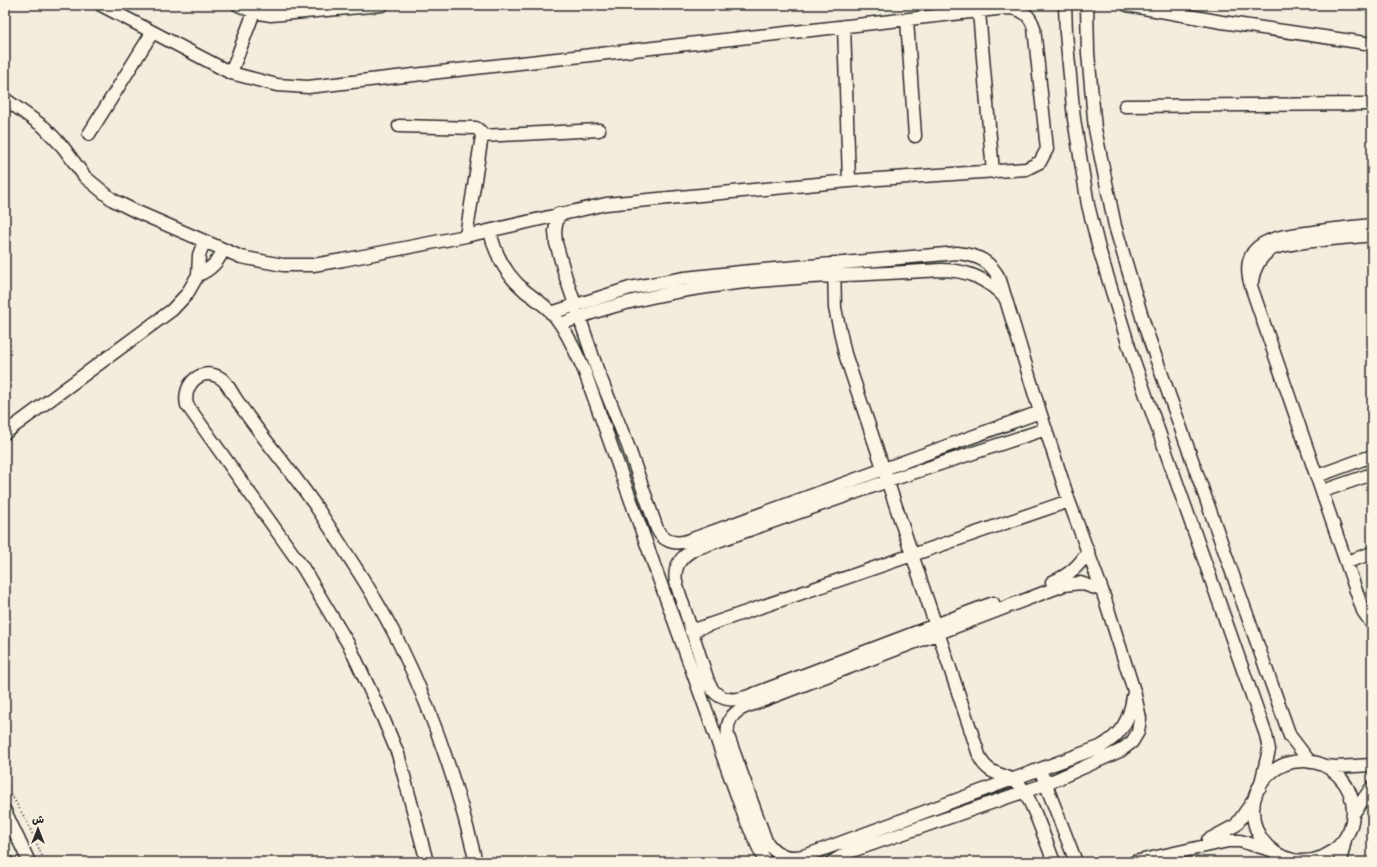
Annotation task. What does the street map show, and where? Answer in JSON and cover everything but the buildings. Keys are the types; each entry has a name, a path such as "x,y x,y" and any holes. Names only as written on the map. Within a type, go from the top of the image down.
{"street":[{"path":"5,99 49,132 85,177 103,193 124,206 241,257 269,263 313,265 466,236 606,204 849,181 1026,169 1036,166 1044,158 1047,144 1034,28 1030,18 1022,11 1012,8 308,87 277,85 232,73 152,33 101,5"},
{"path":"238,5 254,12 280,15 382,5"},
{"path":"1065,5 1070,85 1088,205 1131,353 1266,735 1269,750 1253,812 1256,827 1263,841 1274,851"},
{"path":"1087,5 1088,53 1095,129 1115,226 1145,327 1290,736 1310,762"},
{"path":"1127,5 1222,22 1372,44"},
{"path":"232,73 254,12"},
{"path":"979,12 993,172"},
{"path":"907,20 915,136"},
{"path":"844,26 849,181"},
{"path":"89,134 152,33"},
{"path":"1125,106 1372,104"},
{"path":"399,126 476,128 480,131 482,136 466,236"},
{"path":"482,136 599,130"},
{"path":"558,214 555,231 556,243 575,305 597,369 630,453 657,529 660,534 669,541 675,543 687,541 1040,412"},
{"path":"1372,225 1290,235 1267,241 1255,250 1249,259 1248,275 1363,611 1372,624"},
{"path":"490,231 496,251 511,277 561,324 576,351 592,390 745,818 765,862"},
{"path":"1252,289 1254,272 1258,264 1270,251 1288,245 1372,235"},
{"path":"5,433 164,316 180,302 198,275 199,255 204,242"},
{"path":"198,275 205,272 216,263 223,250"},
{"path":"551,313 604,295 657,283 713,275 834,263 946,253 979,256 995,270 1069,501 1102,590 1134,691 1140,725 1132,742 1110,757 1025,792 848,852 832,862"},
{"path":"834,263 833,277 835,308 843,346 980,758 990,771 1013,780 1025,792 1054,862"},
{"path":"561,324 580,316 636,300 701,288 744,283 955,270 969,273 985,281 1005,299"},
{"path":"426,862 398,754 384,718 350,647 303,568 188,405 186,391 194,379 201,376 215,376 227,384 253,424 321,514 388,621 409,664 439,738 455,786 476,862"},
{"path":"1046,429 888,481 695,549 684,556 676,567 675,580 712,690 722,698 734,700 1064,585 1080,583 1102,590"},
{"path":"1317,476 1372,456"},
{"path":"1322,491 1372,474"},
{"path":"692,631 1069,501"},
{"path":"1088,551 1078,566 1063,577 743,708 733,714 728,725 728,736 766,841 770,847 782,856 801,857 1040,770 1100,746 1116,737 1126,723 1134,691"},
{"path":"1347,562 1372,553"},
{"path":"1359,596 1372,614"},
{"path":"1194,847 1236,825 1271,774 1285,765 1302,761 1337,767 1372,765"},
{"path":"1134,862 1194,847 1228,841 1240,841 1274,851 1293,861 1316,860 1332,851 1345,838 1349,831 1353,814 1352,800 1346,786 1340,778 1325,766"},
{"path":"1040,770 1075,862"},
{"path":"1353,814 1372,787"},
{"path":"5,811 29,862"},
{"path":"1340,862 1345,838"}],"path":[{"path":"5,784 26,820 45,862"}]}
